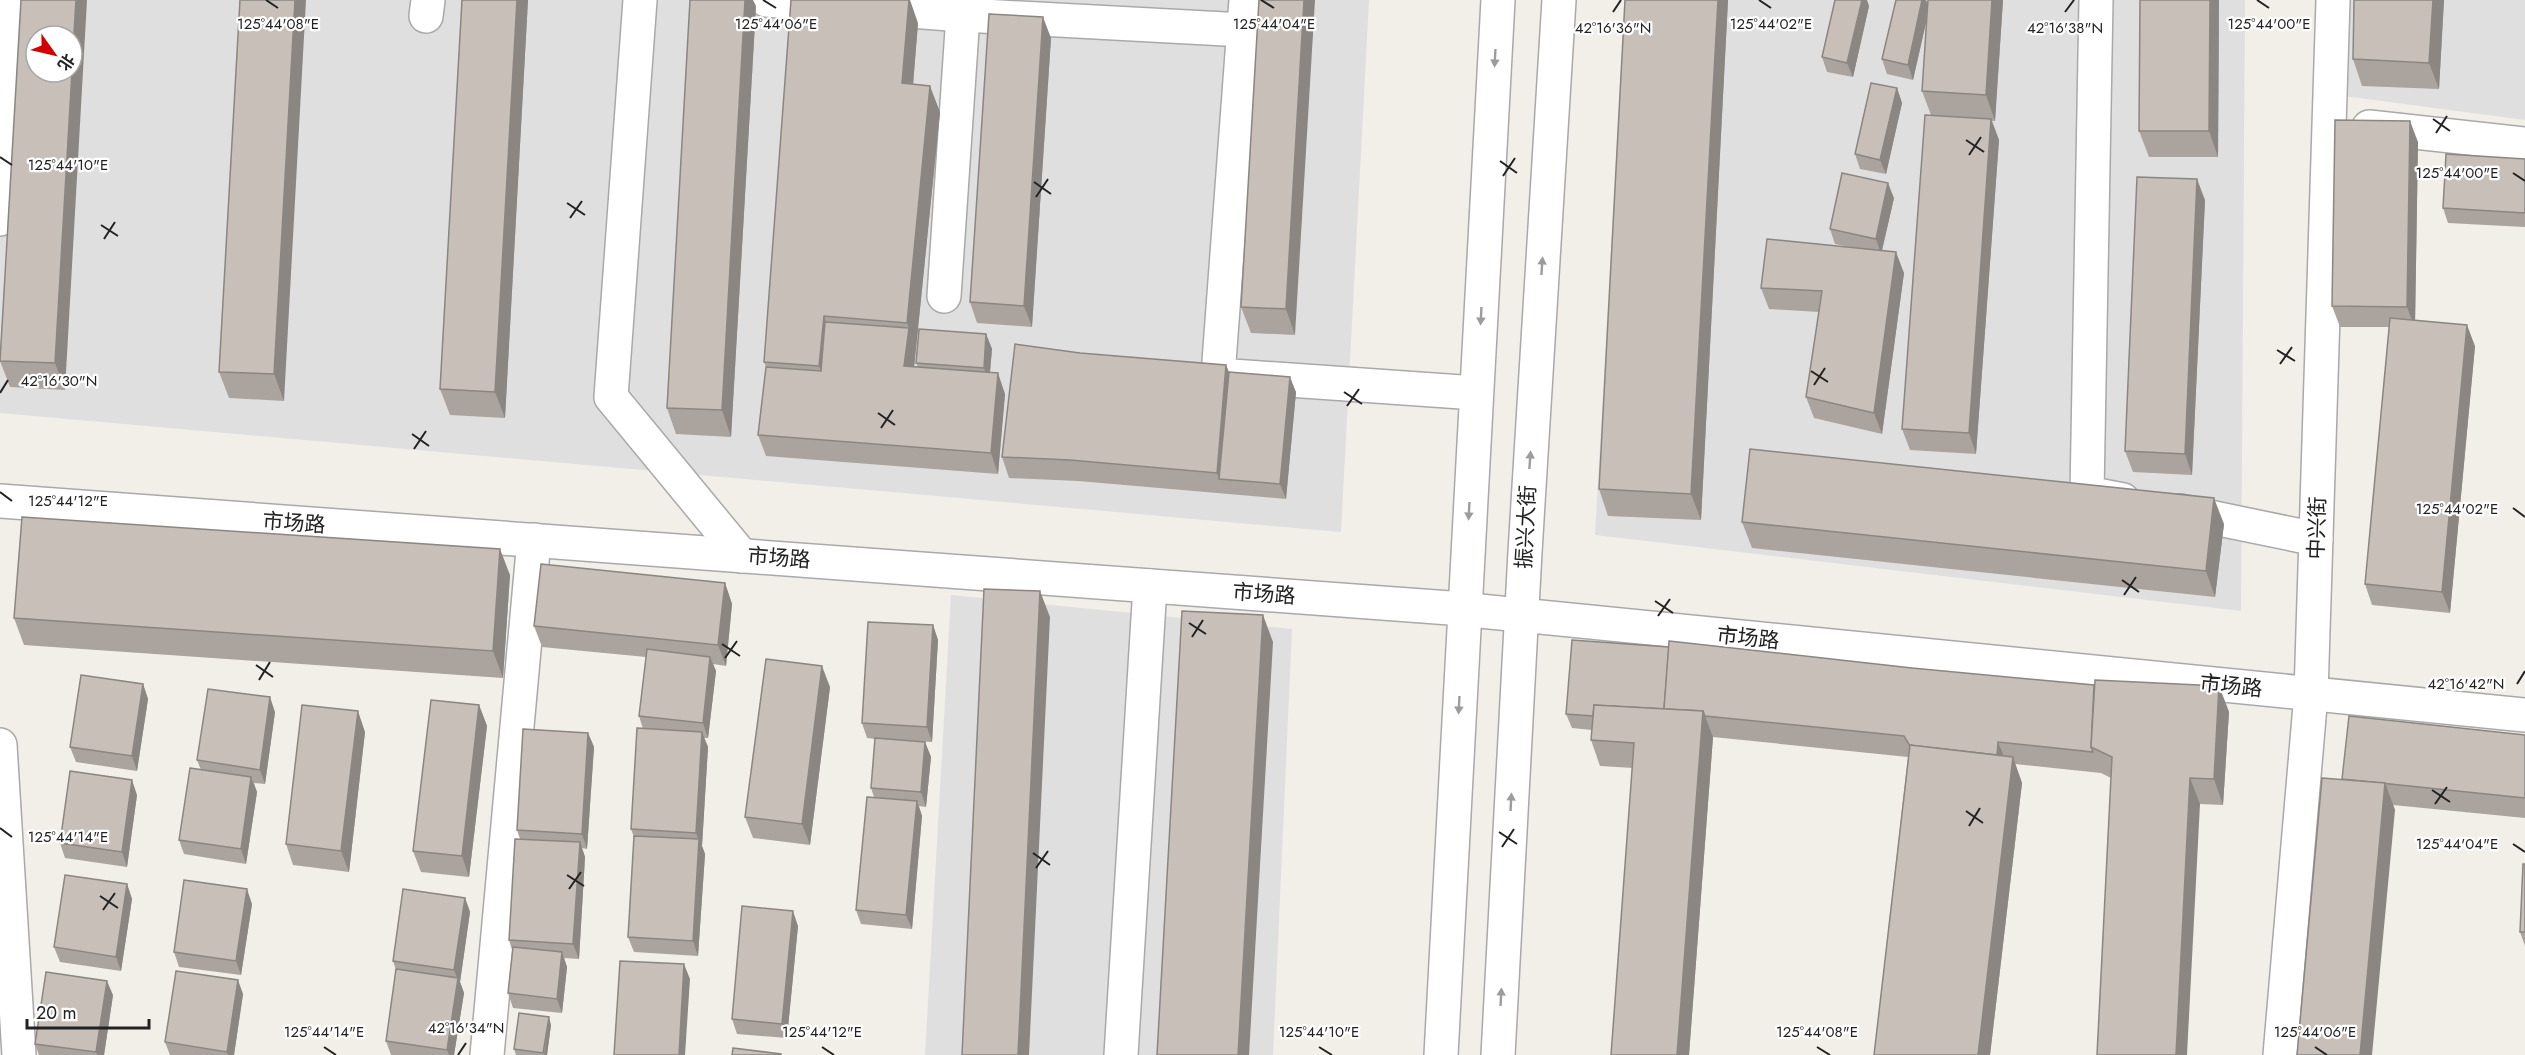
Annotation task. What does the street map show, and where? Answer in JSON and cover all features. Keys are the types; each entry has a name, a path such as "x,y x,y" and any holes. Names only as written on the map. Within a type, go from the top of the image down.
{"street":[{"path":"0,219 12,0"},
{"path":"640,0 611,397 742,556"},
{"path":"766,0 963,8 1245,15 1218,375 1476,393"},
{"path":"1441,1055 1498,0"},
{"name":"振兴大街","path":"1498,1055 1559,0"},
{"path":"2096,0 2088,493 2316,539"},
{"name":"中兴街","path":"2280,1055 2312,694 2333,0"},
{"path":"944,296 963,8"},
{"path":"2329,123 2525,144"},
{"name":"市场路","path":"0,501 1464,609 2525,716"},
{"path":"487,1055 534,540"},
{"path":"1121,1055 1150,586"},
{"path":"0,745 19,1055"}],"shaded area":[{"path":"0,0 1369,0 1341,532 0,413"},
{"path":"1625,0 2245,0 2241,611 1595,535"},
{"path":"2350,0 2525,0 2525,120 2344,96"},
{"path":"951,595 1292,629 1273,1055 925,1055"}],"building":[{"path":"21,0 76,0 75,24 24,24 24,84 71,84 55,363 0,361"},
{"path":"240,0 295,0 274,374 219,372"},
{"path":"462,0 517,0 495,392 440,389"},
{"path":"690,0 745,0 722,410 667,408"},
{"path":"791,0 909,0 902,83 930,86 907,323 824,316 819,366 764,362"},
{"path":"1259,0 1304,0 1286,309 1241,307"},
{"path":"1625,0 1718,0 1691,494 1599,489"},
{"path":"1835,0 1862,0 1847,63 1822,57"},
{"path":"1896,0 1922,0 1908,65 1882,59"},
{"path":"1928,0 1992,0 1986,95 1922,91"},
{"path":"2140,0 2210,0 2209,131 2139,131"},
{"path":"2354,0 2433,0 2429,63 2353,59"},
{"path":"989,14 1043,17 1024,306 970,302"},
{"path":"1871,83 1897,88 1880,160 1855,154"},
{"path":"1925,115 1991,119 1969,433 1902,429"},
{"path":"2335,120 2410,121 2407,307 2332,306"},
{"path":"2446,154 2525,159 2525,213 2443,208"},
{"path":"1842,173 1888,183 1876,239 1830,229"},
{"path":"2137,177 2197,179 2185,454 2125,451"},
{"path":"1767,239 1896,252 1874,413 1806,397 1822,291 1761,288"},
{"path":"2390,318 2467,325 2442,592 2365,584"},
{"path":"825,322 909,328 904,366 998,373 991,453 758,435 766,367 821,371"},
{"path":"919,329 986,334 984,368 916,363"},
{"path":"1015,344 1080,353 1226,365 1217,473 1070,460 1002,457"},
{"path":"1229,372 1290,377 1280,484 1219,479"},
{"path":"1750,449 2214,498 2206,571 1742,522"},
{"path":"22,517 500,549 493,651 14,618"},
{"path":"541,564 725,583 718,645 534,626"},
{"path":"984,589 1040,591 1018,1055 962,1055"},
{"path":"1182,611 1263,615 1238,1055 1157,1055"},
{"path":"868,622 933,625 927,727 862,723"},
{"path":"1572,640 1669,647 1664,709 1594,705 1593,716 1566,714"},
{"path":"1669,641 1912,668 2094,685 2091,747 2093,752 1998,742 1997,755 1910,746 1904,736 1705,716 1703,711 1664,709"},
{"path":"647,649 710,657 703,723 639,716"},
{"path":"766,659 822,666 802,824 745,817"},
{"path":"81,675 143,684 132,756 70,747"},
{"path":"2095,680 2219,686 2214,779 2190,778 2176,1055 2097,1055 2112,757 2091,747"},
{"path":"208,689 270,697 260,770 197,760"},
{"path":"431,700 479,705 462,856 413,851"},
{"path":"302,705 358,711 341,851 286,844"},
{"path":"1594,705 1703,711 1677,1055 1611,1055 1634,743 1591,740"},
{"path":"2349,716 2525,735 2525,798 2342,779"},
{"path":"637,728 702,732 696,833 631,829"},
{"path":"523,729 588,733 582,834 517,830"},
{"path":"875,738 925,742 921,792 871,788"},
{"path":"1910,745 2013,757 1978,1055 1874,1055"},
{"path":"190,768 251,777 241,849 179,840"},
{"path":"70,771 132,780 122,852 60,843"},
{"path":"2322,778 2385,783 2360,1055 2297,1055"},
{"path":"867,797 917,801 906,915 856,910"},
{"path":"634,836 699,839 693,941 628,937"},
{"path":"515,839 580,842 573,944 509,940"},
{"path":"2523,864 2525,864 2525,932 2520,932"},
{"path":"65,875 127,884 116,957 54,947"},
{"path":"184,880 247,889 236,961 174,952"},
{"path":"403,889 465,898 454,970 393,961"},
{"path":"742,906 793,911 782,1024 732,1019"},
{"path":"513,947 562,952 557,999 508,993"},
{"path":"620,961 684,964 679,1055 614,1055"},
{"path":"396,969 458,978 447,1050 386,1041"},
{"path":"176,971 238,980 227,1052 165,1042"},
{"path":"46,972 107,981 96,1052 35,1044"},
{"path":"519,1013 549,1017 543,1053 514,1049"},
{"path":"733,1048 781,1054 781,1055 732,1055"}]}
